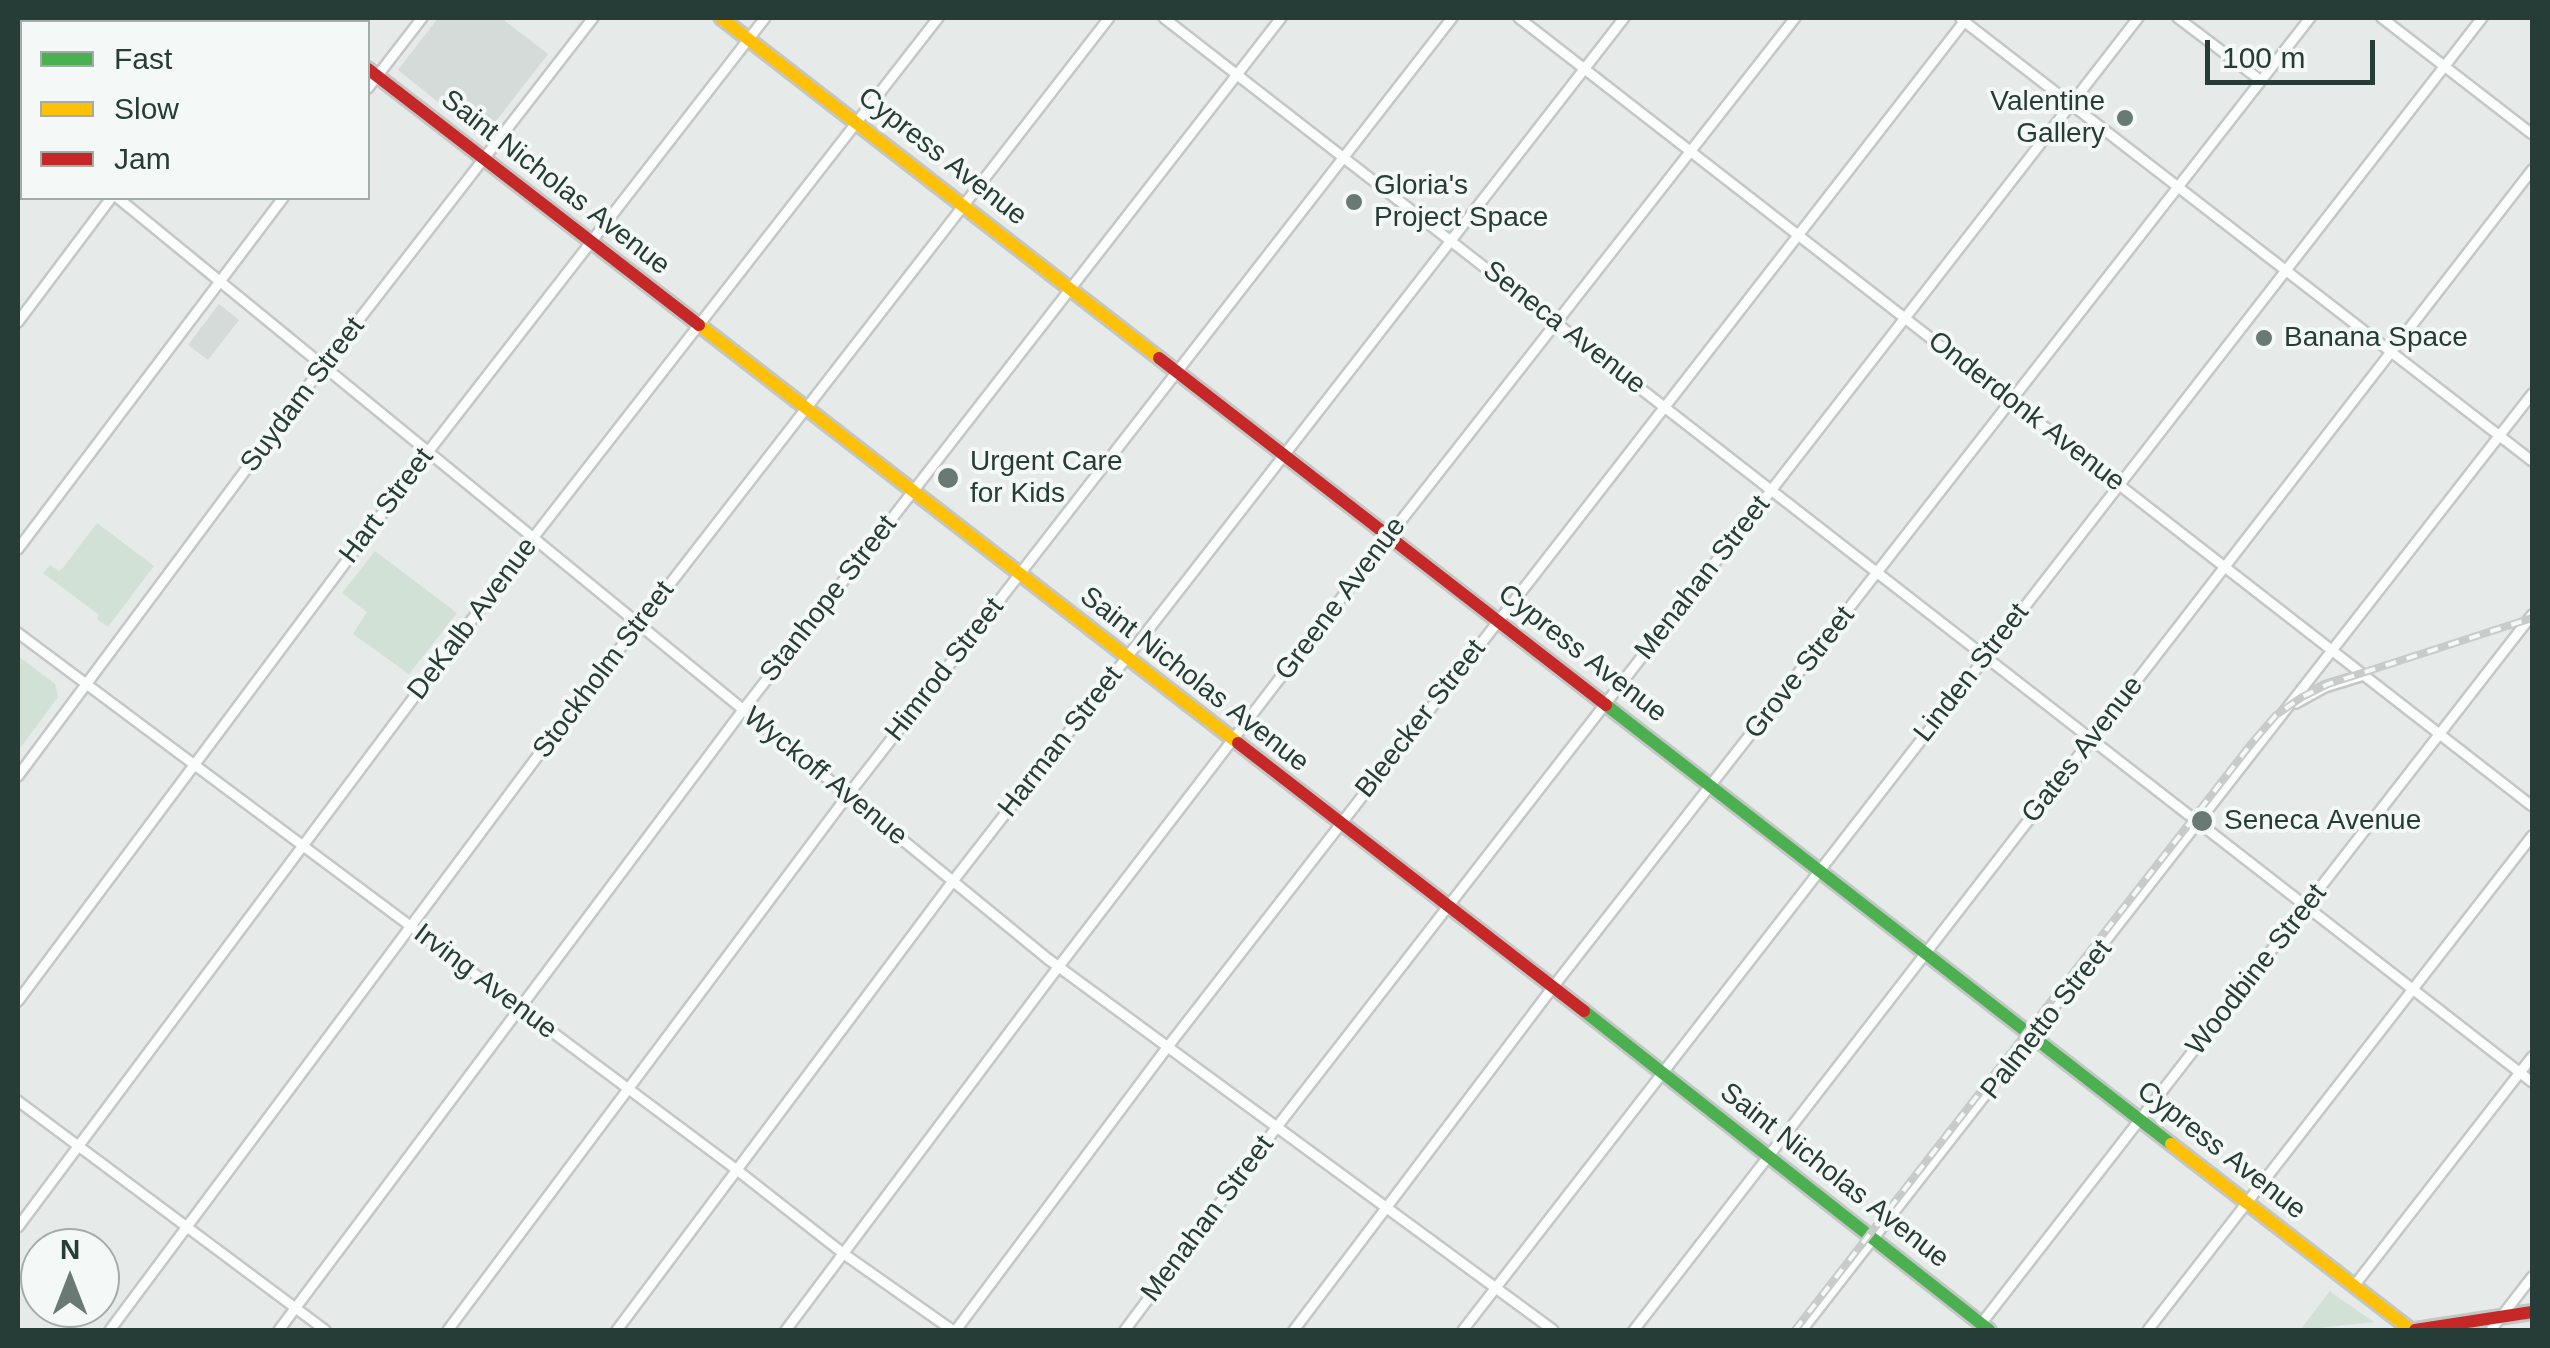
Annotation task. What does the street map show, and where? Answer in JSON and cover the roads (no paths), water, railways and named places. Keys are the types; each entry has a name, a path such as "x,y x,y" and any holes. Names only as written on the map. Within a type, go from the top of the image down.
{"main road":[{"name":"Cypress Avenue","path":"721,18 2413,1330"},
{"name":"Saint Nicholas Avenue","path":"371,78 591,242 1985,1327"},
{"path":"2413,1330 2532,1312"}],"street":[{"path":"371,78 422,18"},
{"name":"Suydam Street","path":"18,776 324,366 593,18"},
{"name":"Hart Street","path":"18,1002 428,452 765,18"},
{"name":"DeKalb Avenue","path":"18,1228 534,538 938,18"},
{"name":"Stockholm Street","path":"110,1330 638,624 1109,18"},
{"name":"Seneca Avenue","path":"1164,18 2532,1082"},
{"name":"Stanhope Street","path":"279,1330 743,710 1280,18"},
{"name":"Himrod Street","path":"448,1330 848,795 1452,18"},
{"name":"Onderdonk Avenue","path":"1518,18 2532,806"},
{"name":"Harman Street","path":"617,1330 1282,453 1624,18"},
{"name":"Greene Avenue","path":"786,1330 1389,536 1795,18"},
{"name":"Menahan Street","path":"1125,1330 1276,1128 2138,18"},
{"path":"2178,18 2260,80"},
{"name":"Grove Street","path":"1294,1330 1553,987 2310,18"},
{"path":"2382,18 2532,134"},
{"name":"Linden Street","path":"1463,1330 2482,18"},
{"path":"1963,19 2532,461"},
{"name":"Bleecker Street","path":"954,1330 1166,1049 1963,19"},
{"name":"Gates Avenue","path":"1634,1330 2532,170"},
{"path":"18,322 113,200"},
{"name":"Wyckoff Avenue","path":"118,200 1058,967 1553,1330"},
{"path":"18,549 280,200"},
{"name":"Palmetto Street","path":"1802,1330 1876,1240 2532,394"},
{"name":"Woodbine Street","path":"1985,1327 2140,1120 2532,615"},
{"name":"Irving Avenue","path":"18,633 738,1170 844,1254 954,1330"},
{"name":"Palmetto Street","path":"2290,707 2324,687 2364,675"},
{"path":"2148,1330 2532,836"},
{"path":"2354,1286 2532,1057"},
{"path":"18,1101 324,1330"},
{"path":"2491,1330 2532,1277"}],"railway":[{"path":"1795,1330 2276,715 2328,684 2532,618"}],"place":[{"name":"Valentine Gallery","path":"2125,118"},
{"name":"Gloria's Project Space","path":"1354,202"},
{"name":"Banana Space","path":"2264,338"},
{"name":"Urgent Care for Kids","path":"948,478"},
{"name":"Seneca Avenue","path":"2202,821"}]}
